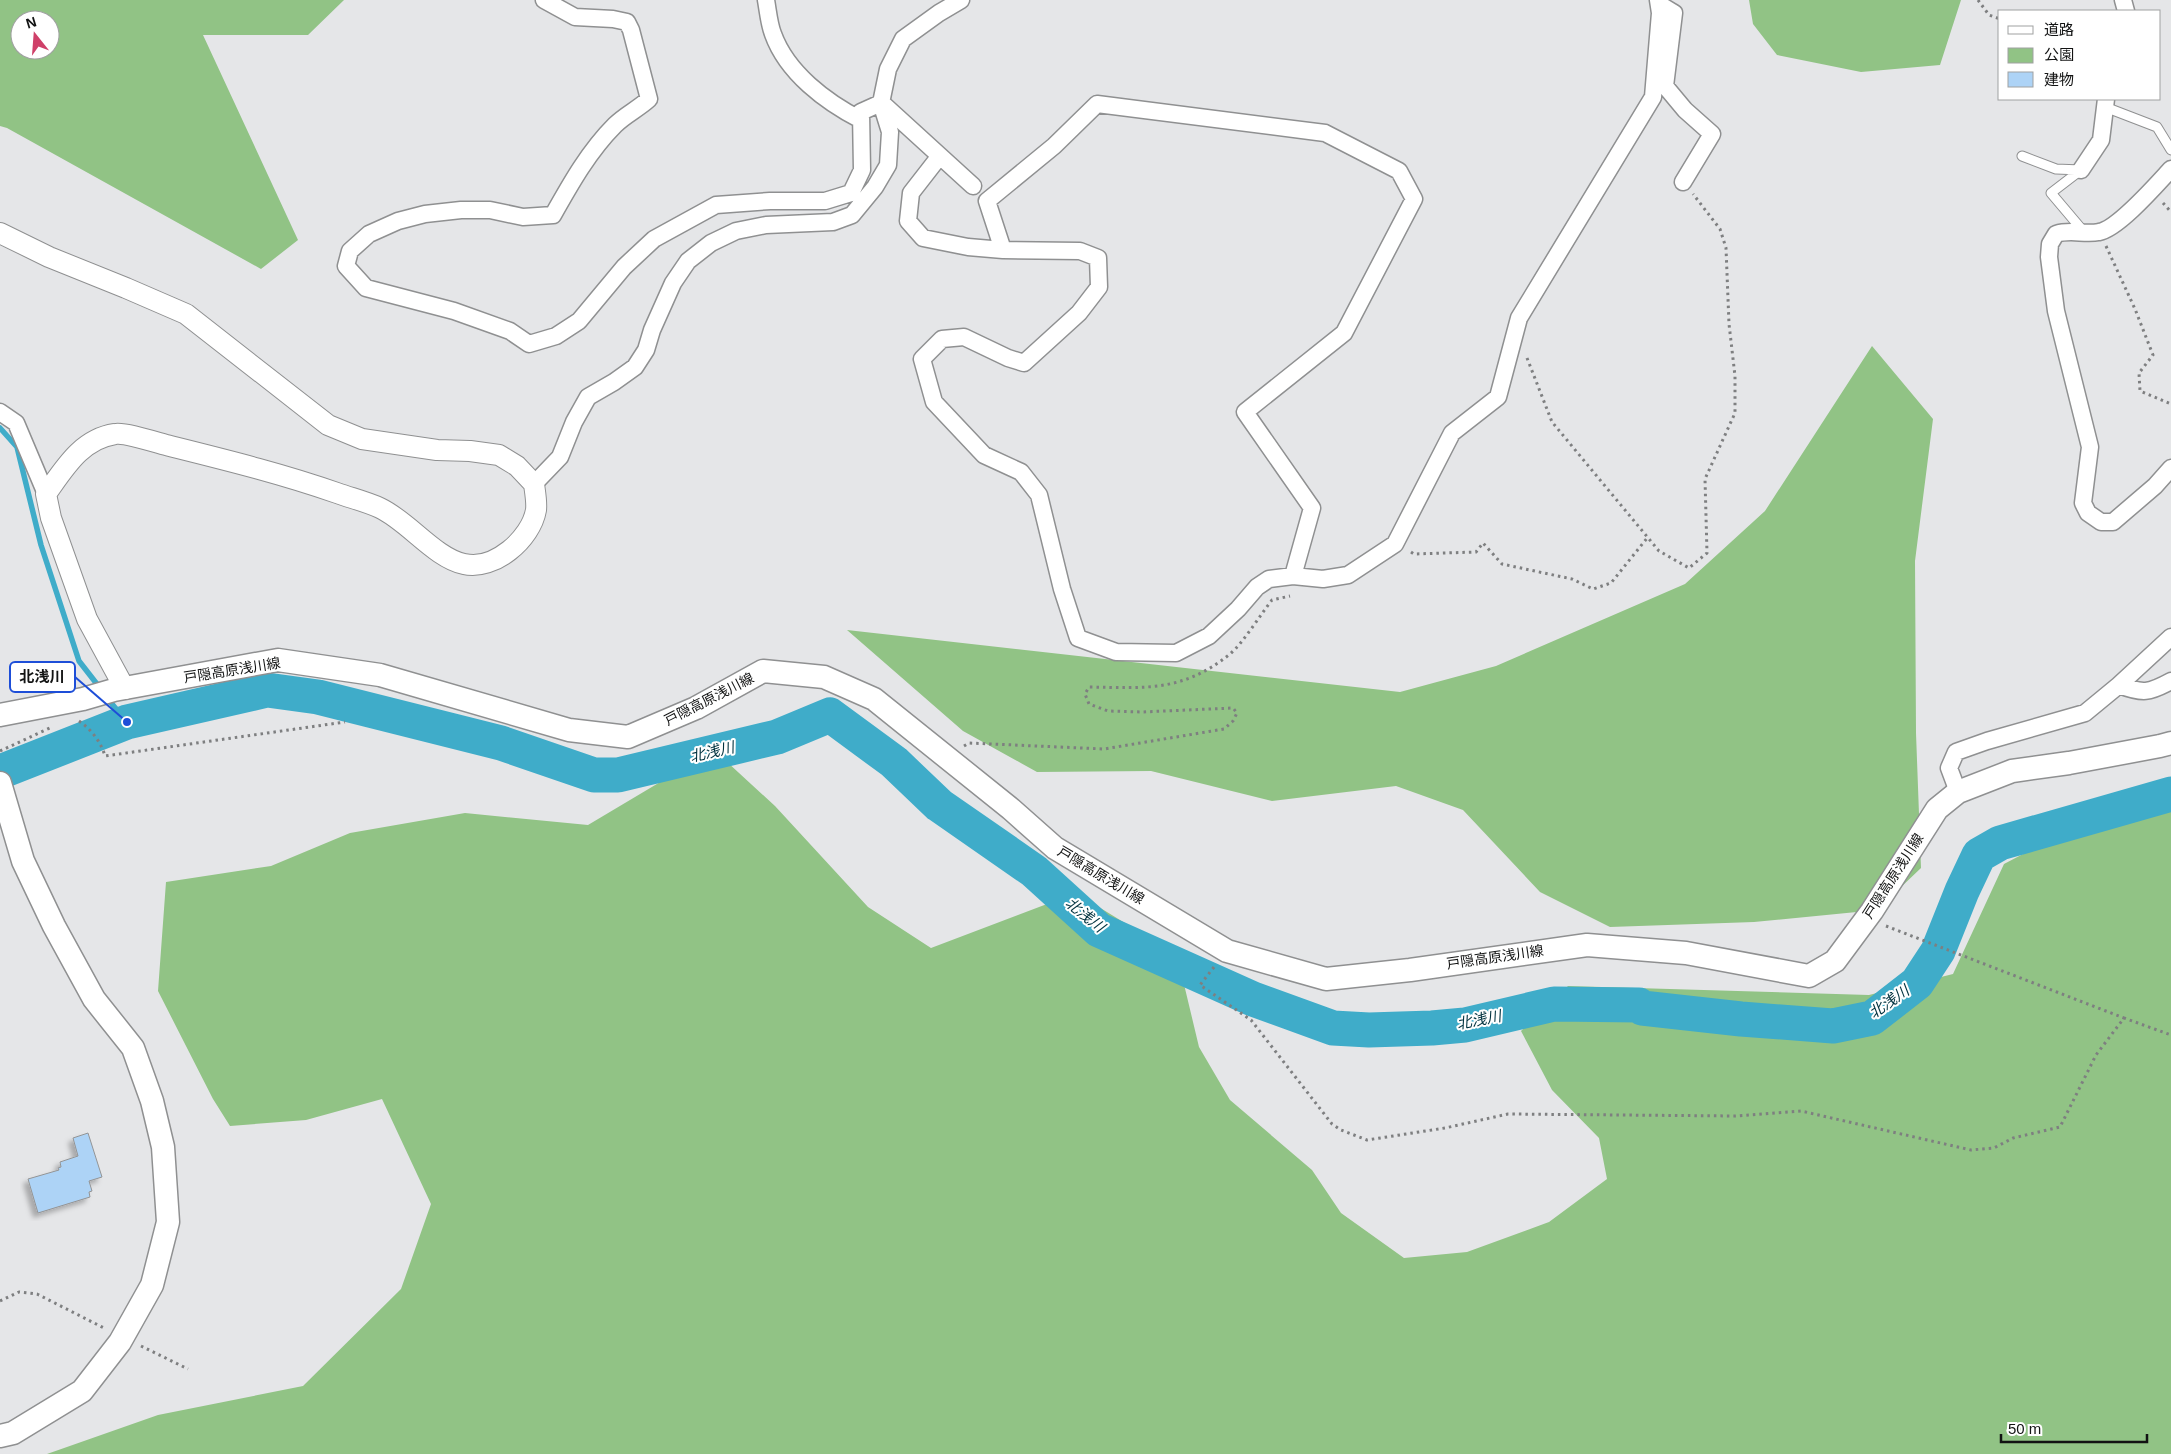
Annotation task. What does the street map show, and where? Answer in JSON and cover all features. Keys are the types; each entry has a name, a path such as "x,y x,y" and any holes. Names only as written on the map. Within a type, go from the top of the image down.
{"main road":[{"name":"戸隠高原浅川線","path":"0,715 83,699 119,689 278,660 380,675 569,730 628,737 696,708 763,671 824,677 874,699 946,756 1055,848 1227,951 1326,979 1410,970 1587,945 1686,953 1809,976 1835,961 1867,919 1936,809 1958,792 2012,771 2078,762 2160,746 2171,742"},
{"path":"0,783 23,860 54,926 94,999 133,1048 152,1101 163,1147 168,1222 152,1285 122,1337 82,1391 13,1433 0,1436"}],"street":[{"path":"544,0 575,17 613,19 627,22 631,30 649,98 639,108 616,123 596,146 553,215 522,217 490,210 461,210 425,214 398,221 369,234 350,251 346,266 366,288 454,311 510,331 529,344 556,336 580,320 624,267 654,239 716,205 770,200 825,200 851,193 862,170 861,112 881,103"},
{"path":"766,0 773,34 796,74 842,110 861,120"},
{"path":"534,484 560,457 574,422 588,397 614,382 634,367 646,350 652,330 673,283 688,261 710,243 736,231 766,225 833,222 852,214 875,187 888,165 890,132 881,103 888,69 903,40 939,13 961,0"},
{"path":"939,156 911,193 908,221 923,238 968,247 1003,250 1080,251 1098,258 1099,287 1079,313 1024,363 1008,358 964,337 942,339 922,359 934,402 984,456 1020,472 1039,495 1062,589 1078,638 1116,652 1176,653 1209,636 1238,609 1257,587 1269,579 1293,576 1323,580 1348,575 1395,544 1452,433 1498,397 1519,318 1652,97 1660,13 1659,2"},
{"path":"1659,2 1674,13 1665,86 1685,110 1712,134 1683,182"},
{"path":"881,103 973,186"},
{"path":"2081,170 2101,140 2106,103"},
{"path":"1003,250 987,201 1054,146 1096,104 1325,133 1400,171 1414,199 1344,333 1245,412 1312,508 1293,576"},
{"path":"2171,169 2130,212 2092,232 2067,231 2056,234 2050,244 2049,257 2056,311 2090,448 2082,503 2088,513 2101,522 2113,522 2155,486 2171,468"},
{"path":"0,233 49,257 186,314 328,424 362,439 437,450 470,451 499,456 517,466 534,484 536,510 524,538 484,565 465,565 449,559 381,508 310,484 204,454 116,433 95,440 76,454 46,494"},
{"path":"0,412 16,423 46,494 51,518 87,619 119,689"},
{"path":"1958,792 1949,768 1956,752 1987,740 2085,713 2119,685 2171,637"},
{"path":"2119,685 2136,691 2150,692 2171,681"}],"lane":[{"path":"2106,103 2157,127 2171,150"},
{"path":"2022,156 2056,169 2081,170"},
{"path":"2081,170 2051,193 2092,232"}],"path":[{"path":"1978,0 1989,15 1998,18"},
{"path":"1527,356 1552,422 1659,551 1689,568 1707,554 1705,479 1735,413 1735,376 1729,324 1726,248 1720,228 1683,182"},
{"path":"2092,232 2135,309 2153,356 2139,373 2140,391 2171,404"},
{"path":"1397,540 1414,554 1476,552 1483,543 1502,564 1572,579 1593,589 1611,582 1648,538"},
{"path":"946,756 969,743 1104,749 1224,729 1238,713 1233,708 1108,712 1089,704 1085,694 1089,687 1147,688 1165,686 1195,677 1231,653 1272,600 1297,595"},
{"path":"87,726 103,747 105,756 345,722"},
{"path":"1867,919 2171,1035"},
{"path":"1227,951 1200,985 1251,1020 1332,1124 1341,1130 1367,1140 1445,1128 1508,1114 1735,1116 1800,1111 1971,1150 1994,1148 2013,1138 2060,1127 2096,1055 2124,1018"},
{"path":"0,1301 20,1292 37,1294 188,1369"}],"green space":[{"path":"0,0 344,0 308,35 203,35 298,240 261,269 7,128 0,126"},
{"path":"1749,0 1961,0 1940,65 1861,72 1777,55 1753,24"},
{"path":"1872,346 1933,419 1915,561 1916,733 1921,868 1877,910 1754,922 1610,927 1540,892 1463,810 1396,786 1272,801 1151,771 1037,772 963,731 847,630 1400,692 1496,666 1685,584 1765,511"},
{"path":"714,750 775,806 868,907 931,948 1076,893 1177,955 1199,1047 1230,1100 1312,1170 1341,1213 1404,1258 1467,1252 1549,1222 1607,1179 1599,1138 1552,1090 1521,1031 1568,986 1869,995 1953,974 2004,864 2171,777 2171,1454 47,1454 158,1415 303,1386 401,1289 431,1204 382,1099 306,1120 230,1126 213,1099 158,991 166,882 271,866 350,833 465,813 588,825"}],"building":[{"path":"88,1133 102,1177 89,1181 92,1191 89,1192 90,1197 38,1213 28,1179 59,1170 58,1168 61,1167 60,1162 78,1156 73,1138"}],"waterway":[{"path":"0,428 17,447 41,545 79,661 100,688"},
{"name":"北浅川","path":"0,772 127,722 267,690 318,697 501,743 594,775 618,775 777,737 830,715 894,762 939,805 1034,871 1099,930 1253,999 1333,1028 1369,1030 1465,1025 1554,1004 1639,1005 1642,1008 1741,1019 1833,1026 1872,1018 1917,983 1938,951 1979,855 2000,843 2171,794"},
{"path":"107,698 127,722"}],"place":[{"name":"北浅川","path":"127,722"}]}
